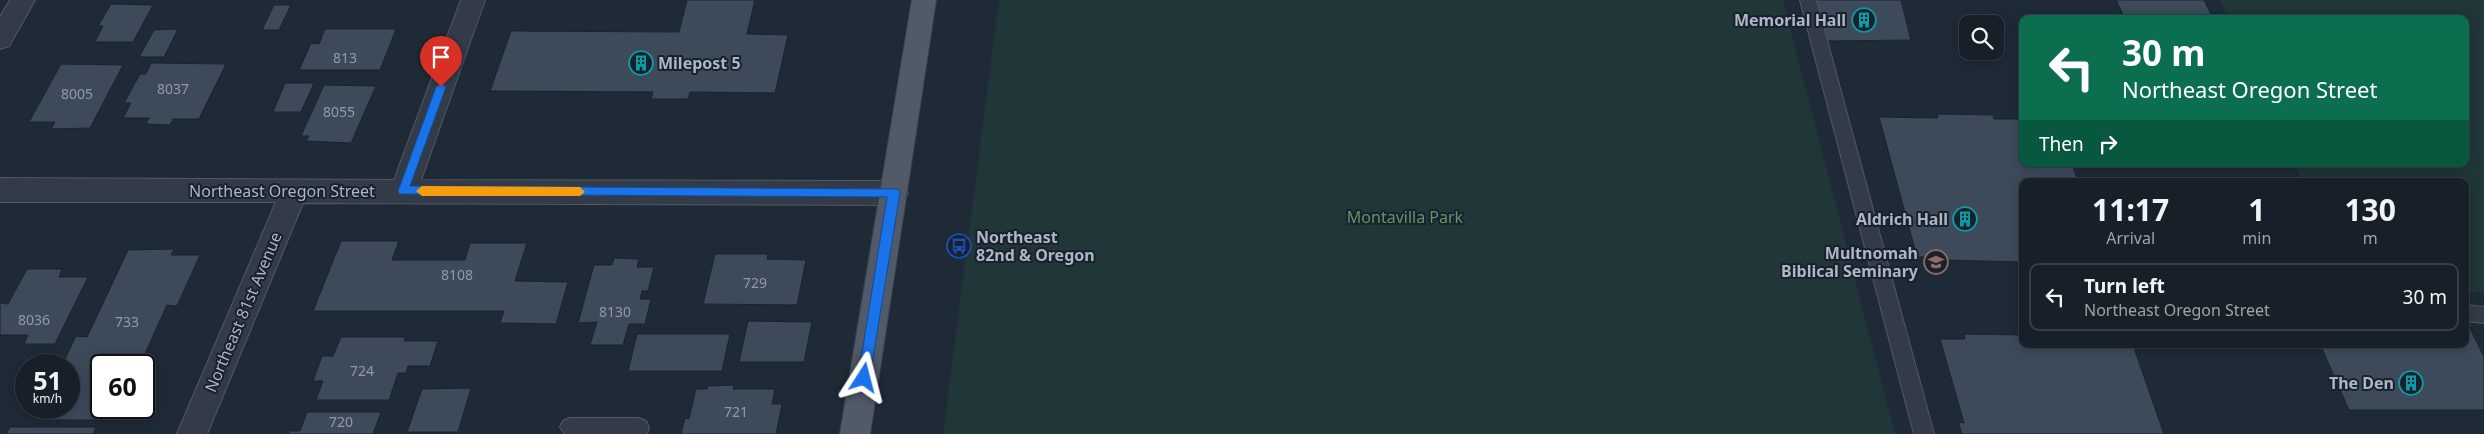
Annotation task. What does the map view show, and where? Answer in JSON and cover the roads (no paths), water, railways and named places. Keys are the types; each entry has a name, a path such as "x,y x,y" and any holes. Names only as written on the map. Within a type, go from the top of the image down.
{"main road":[{"path":"856,434 924,0"}],"street":[{"path":"0,39 22,0"},
{"path":"403,191 473,0"},
{"name":"Northeast Oregon Street","path":"0,190 894,193"},
{"name":"Northeast 81st Avenue","path":"192,434 294,191"}],"lane":[{"path":"1808,0 1924,434"},
{"path":"2469,313 2484,315"},
{"path":"570,426 639,426 637,434"}],"place":[{"name":"Memorial Hall","path":"1864,20"},
{"name":"Milepost 5","path":"641,63"},
{"name":"Aldrich Hall","path":"1965,219"},
{"name":"Northeast 82nd & Oregon","path":"959,246"},
{"name":"Multnomah Biblical Seminary","path":"1936,262"},
{"name":"The Den","path":"2411,383"}],"park label":[{"name":"Montavilla Park","path":"1405,217"}]}
